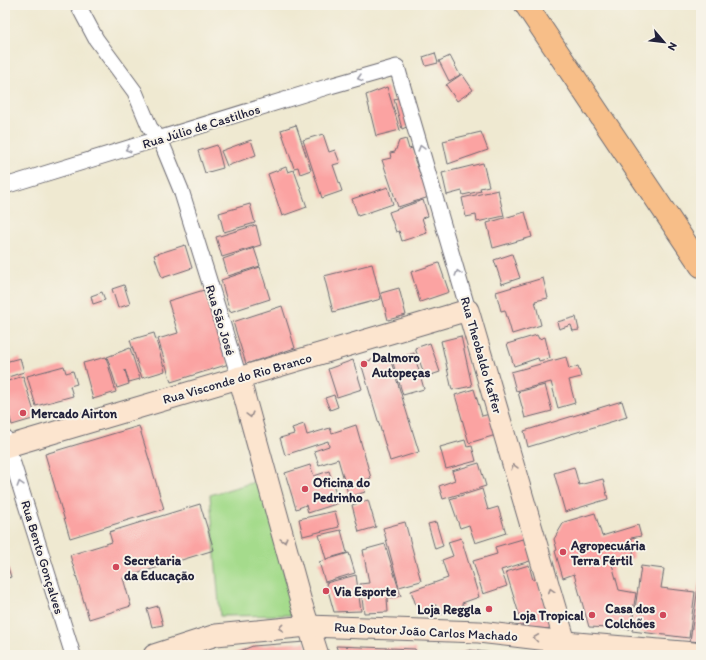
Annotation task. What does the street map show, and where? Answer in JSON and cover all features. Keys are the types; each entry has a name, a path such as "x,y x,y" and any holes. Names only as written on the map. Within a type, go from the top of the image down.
{"main road":[{"path":"526,5 701,266"}],"street":[{"name":"Rua São José","path":"78,5 96,39 135,92 150,128 160,139 181,190 239,378 308,626 318,655"},
{"name":"Rua Júlio de Castilhos","path":"5,186 330,86 397,67"},
{"name":"Rua Theobaldo Kaffer","path":"397,67 565,642"},
{"name":"Rua Visconde do Rio Branco","path":"6,443 239,378 468,310"},
{"name":"Rua Bento Gonçalves","path":"6,443 73,655"},
{"name":"Rua Doutor João Carlos Machado","path":"154,655 216,635 308,626 479,632 700,655"}],"green space":[{"path":"261,480 295,615 220,616 210,495"}],"building":[{"path":"435,53 438,63 426,66 423,57"},
{"path":"450,56 460,75 449,81 439,61"},
{"path":"462,74 473,90 457,101 446,85"},
{"path":"387,87 400,130 376,136 366,95"},
{"path":"401,97 409,126 402,129 394,99"},
{"path":"296,125 311,170 300,174 298,167 294,168 281,130"},
{"path":"481,132 488,150 448,164 443,141"},
{"path":"323,134 329,152 335,150 340,163 333,165 342,191 322,198 303,140"},
{"path":"406,139 409,149 412,148 416,158 414,158 429,197 398,207 382,160 391,158 390,153 395,152 399,141"},
{"path":"251,140 256,155 227,166 221,151"},
{"path":"217,145 223,168 205,173 198,151"},
{"path":"483,163 489,186 480,188 481,191 463,195 462,191 447,195 442,173"},
{"path":"286,167 288,172 294,170 307,207 282,216 268,174"},
{"path":"388,187 393,204 358,216 352,199"},
{"path":"498,190 504,216 477,222 476,215 466,217 462,198"},
{"path":"423,200 428,216 422,218 427,233 402,241 399,231 396,232 389,212"},
{"path":"250,204 255,223 224,232 219,213"},
{"path":"525,212 532,237 493,248 487,223"},
{"path":"256,225 261,245 222,257 216,237"},
{"path":"185,245 192,268 162,278 154,255"},
{"path":"254,248 260,266 228,276 223,259"},
{"path":"512,254 520,278 502,284 494,260"},
{"path":"439,263 449,292 420,302 411,272"},
{"path":"372,264 381,299 333,312 324,276"},
{"path":"260,267 270,299 230,312 221,280"},
{"path":"543,278 548,298 535,301 541,325 512,334 505,310 501,311 496,292"},
{"path":"124,285 130,304 118,308 112,289"},
{"path":"399,288 406,315 388,320 381,293"},
{"path":"204,290 213,321 215,320 229,364 171,382 158,339 178,333 168,301"},
{"path":"102,292 105,300 93,304 91,296"},
{"path":"282,306 295,348 246,364 233,322"},
{"path":"576,317 579,330 573,331 571,325 559,329 557,322"},
{"path":"154,333 165,371 142,378 130,340"},
{"path":"537,335 539,339 545,337 550,358 539,361 538,358 514,366 507,344"},
{"path":"461,336 472,386 452,390 441,341"},
{"path":"430,343 440,372 425,377 415,348"},
{"path":"130,348 140,379 129,382 125,370 129,384 117,388 107,357"},
{"path":"414,353 424,389 403,395 392,360"},
{"path":"389,355 419,452 390,461 361,363"},
{"path":"106,357 116,392 93,399 83,363"},
{"path":"566,357 569,369 578,366 581,377 569,380 575,403 558,408 551,382 516,391 511,372"},
{"path":"20,358 24,372 5,378 5,362"},
{"path":"353,360 362,389 337,397 328,369"},
{"path":"64,366 66,373 73,371 77,384 70,386 73,396 36,406 27,376"},
{"path":"23,376 36,418 12,425 5,401 5,382"},
{"path":"545,385 552,411 525,418 518,392"},
{"path":"474,389 482,416 490,414 496,435 469,443 455,395"},
{"path":"334,395 338,407 330,410 325,398"},
{"path":"622,401 627,417 528,447 524,431"},
{"path":"304,424 307,435 330,428 332,433 356,425 371,478 361,481 365,492 349,497 338,459 319,465 314,451 329,446 328,441 285,455 280,438 294,434 292,428"},
{"path":"139,426 164,509 70,538 45,454"},
{"path":"465,440 467,447 472,446 476,461 446,469 440,447"},
{"path":"479,463 486,486 443,499 439,486 455,480 452,471"},
{"path":"310,465 314,476 329,471 339,503 308,513 306,505 296,509 285,473"},
{"path":"574,467 579,485 603,479 608,499 565,512 554,473"},
{"path":"482,489 488,510 498,507 506,533 475,543 469,525 460,528 450,499"},
{"path":"368,500 376,527 359,532 352,505"},
{"name":"Secretaria da Educação","path":"200,504 214,550 123,578 131,606 89,619 70,555 112,542 109,532"},
{"path":"335,511 339,527 303,536 299,519"},
{"path":"595,513 602,536 638,525 641,536 631,538 634,558 612,564 619,590 636,593 630,629 589,627 574,574 563,578 555,551 557,550 554,539 564,522"},
{"path":"405,522 421,581 399,587 383,528"},
{"path":"436,522 443,546 435,549 428,524"},
{"path":"341,530 347,553 326,559 319,535"},
{"path":"461,538 479,597 462,603 464,608 439,615 436,605 418,611 411,591 448,578 442,560 453,556 448,542"},
{"path":"526,538 533,560 501,570 507,586 483,594 473,561 497,554 495,547"},
{"path":"385,544 401,596 387,598 388,612 364,613 360,584 369,583 363,550"},
{"path":"349,553 355,573 325,582 319,562"},
{"path":"5,558 11,577 5,579"},
{"path":"529,565 533,580 537,578 552,629 523,627 506,572"},
{"name":"Casa dos Colchões","path":"641,566 664,569 661,588 695,592 689,638 632,631"},
{"path":"356,575 361,611 334,612 326,583"},
{"path":"699,581 701,581 701,642 690,641"},
{"path":"158,606 163,625 152,627 147,609"},
{"path":"305,642 309,655 229,655 253,646"},
{"path":"336,646 415,649 417,655 339,655"},
{"path":"470,650 500,654 500,655 453,655"}],"place":[{"name":"Dalmoro Autopeças","path":"364,364"},
{"name":"Mercado Airton","path":"23,413"},
{"name":"Oficina do Pedrinho","path":"305,489"},
{"name":"Agropecuária Terra Fértil","path":"563,552"},
{"name":"Secretaria da Educação","path":"116,567"},
{"name":"Via Esporte","path":"326,591"},
{"name":"Loja Reggla","path":"489,609"},
{"name":"Loja Tropical","path":"592,615"},
{"name":"Casa dos Colchões","path":"663,615"}]}
